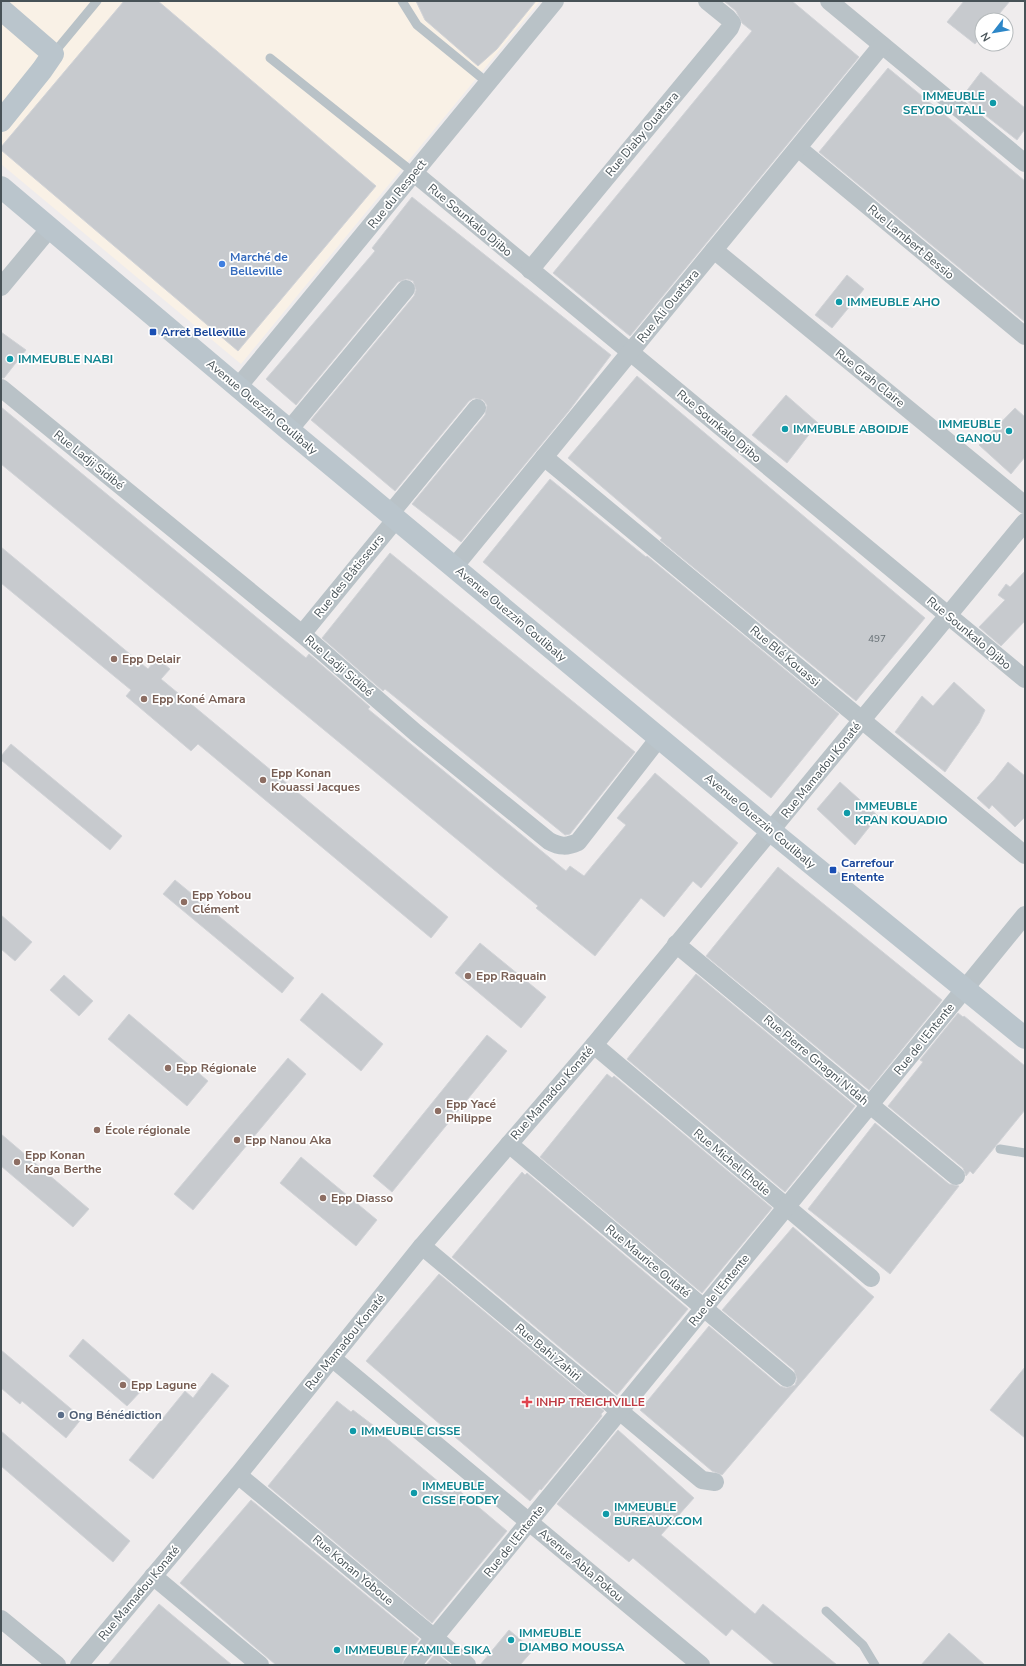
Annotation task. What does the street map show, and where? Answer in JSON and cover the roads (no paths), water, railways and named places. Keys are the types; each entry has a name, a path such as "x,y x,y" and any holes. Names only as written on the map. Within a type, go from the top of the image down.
{"street":[{"name":"Rue du Respect","path":"238,388 555,1"},
{"name":"Rue Diaby Ouattara","path":"530,270 730,28 732,23 728,18 707,1"},
{"path":"829,1 1025,163"},
{"path":"1,9 53,54 1,121"},
{"name":"Rue Ali Ouattara","path":"454,567 882,45"},
{"name":"Rue Lambert Bessio","path":"798,148 1025,336"},
{"name":"Rue Sounkalo Djibo","path":"414,173 1025,679"},
{"name":"Avenue Ouezzin Coulibaly","path":"1,187 238,388 771,831 966,988 1025,1038"},
{"path":"1,287 50,228"},
{"name":"Rue Grah Claire","path":"714,250 1025,505"},
{"path":"289,430 406,289"},
{"name":"Rue Ladji Sidibé","path":"1,388 302,634 416,733 557,846 568,846 578,842 660,738"},
{"name":"Rue des Bâtisseurs","path":"302,634 477,408"},
{"name":"Rue Blé Kouassi","path":"544,457 1025,855"},
{"name":"Rue Mamadou Konaté","path":"79,1665 238,1475 422,1246 594,1045 1025,522"},
{"name":"Rue de l'Entente","path":"412,1665 1025,915"},
{"name":"Rue Pierre Gnagni N'dah","path":"676,944 956,1176"},
{"name":"Rue Michel Eholie","path":"594,1045 871,1278"},
{"name":"Rue Maurice Oulaté","path":"508,1144 787,1378"},
{"name":"Rue Bahi Zahiri","path":"422,1246 702,1480 715,1482"},
{"name":"Avenue Abla Pokou","path":"332,1358 700,1665"},
{"name":"Rue Konan Yoboue","path":"238,1475 467,1665"},
{"path":"153,1576 260,1665"},
{"path":"1,1619 57,1665"}],"lane":[{"path":"53,54 97,1"},
{"path":"402,1 417,25 488,83"},
{"path":"270,58 414,173"},
{"path":"1000,1149 1025,1154"},
{"path":"826,1611 863,1645 875,1665"}],"place":[{"name":"IMMEUBLE SEYDOU TALL","path":"993,103"},
{"name":"Marché de Belleville","path":"222,264"},
{"name":"IMMEUBLE AHO","path":"839,302"},
{"name":"Arret Belleville","path":"153,332"},
{"name":"IMMEUBLE NABI","path":"10,359"},
{"name":"IMMEUBLE ABOIDJE","path":"785,429"},
{"name":"IMMEUBLE GANOU","path":"1009,431"},
{"name":"Epp Delair","path":"114,659"},
{"name":"Epp Koné Amara","path":"144,699"},
{"name":"Epp Konan Kouassi Jacques","path":"263,780"},
{"name":"IMMEUBLE KPAN KOUADIO","path":"847,813"},
{"name":"Carrefour Entente","path":"833,870"},
{"name":"Epp Yobou Clément","path":"184,902"},
{"name":"Epp Raquain","path":"468,976"},
{"name":"Epp Régionale","path":"168,1068"},
{"name":"Epp Yacé Philippe","path":"438,1111"},
{"name":"École régionale","path":"97,1130"},
{"name":"Epp Nanou Aka","path":"237,1140"},
{"name":"Epp Konan Kanga Berthe","path":"17,1162"},
{"name":"Epp Diasso","path":"323,1198"},
{"name":"Epp Lagune","path":"123,1385"},
{"name":"INHP TREICHVILLE","path":"527,1402"},
{"name":"Ong Bénédiction","path":"61,1415"},
{"name":"IMMEUBLE CISSE","path":"353,1431"},
{"name":"IMMEUBLE CISSE FODEY","path":"414,1493"},
{"name":"IMMEUBLE BUREAUX.COM","path":"606,1514"},
{"name":"IMMEUBLE DIAMBO MOUSSA","path":"511,1640"},
{"name":"IMMEUBLE FAMILLE SIKA","path":"337,1650"}]}
